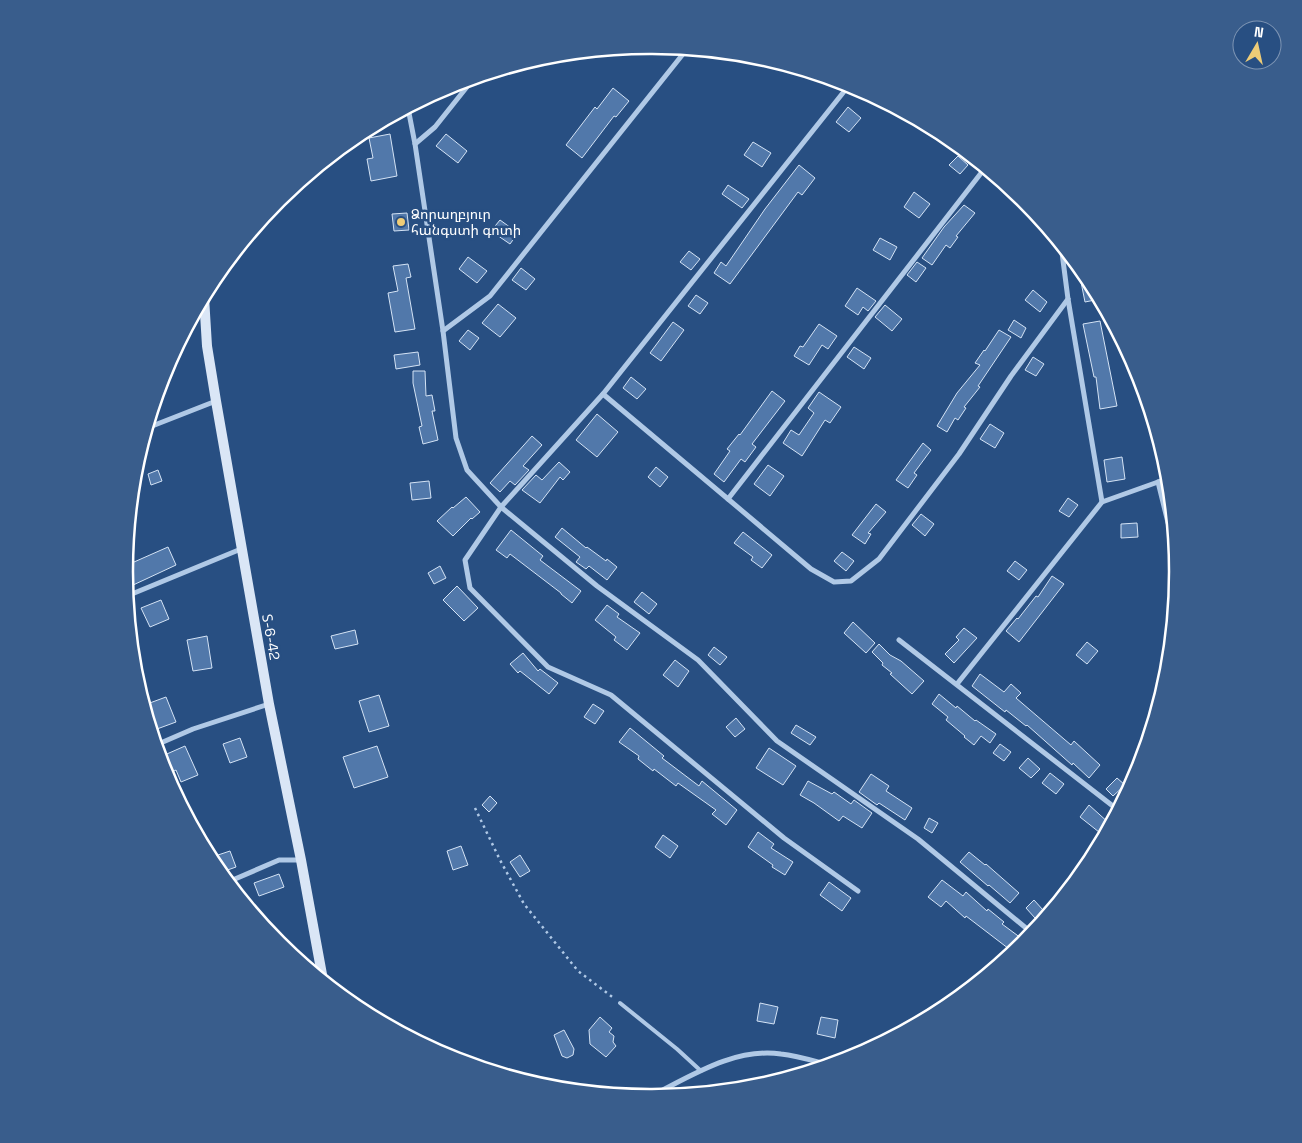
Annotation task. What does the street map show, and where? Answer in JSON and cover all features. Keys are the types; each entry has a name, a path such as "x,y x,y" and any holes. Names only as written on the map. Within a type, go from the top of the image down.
{"main road":[{"name":"Տ-6-42","path":"205,310 207,346 269,704 301,860 320,969"}],"street":[{"path":"443,331 490,296 682,55"},
{"path":"415,144 435,127 466,88"},
{"path":"844,91 603,394 501,507 464,560 470,588 548,667 611,695 784,838 858,891"},
{"path":"409,114 443,331 456,438 467,470 501,507 597,586 698,660 777,741 918,839 1026,928"},
{"path":"728,499 981,173"},
{"path":"1062,257 1102,502"},
{"path":"603,394 811,569 834,582 851,581 879,559 959,454 1011,376 1068,299"},
{"path":"155,425 216,401"},
{"path":"957,684 1102,502 1158,482 1164,506"},
{"path":"134,593 242,548"},
{"path":"899,640 1112,805"},
{"path":"163,742 269,704"},
{"path":"235,879 279,860 301,860"},
{"path":"666,1089 724,1060 751,1054 780,1053 817,1062"}],"lane":[{"path":"620,1003 701,1071"}],"path":[{"path":"475,808 508,877 524,904 578,971 620,1003"}],"building":[{"path":"613,88 629,101 616,117 614,116 582,158 566,145 595,107 597,109"},
{"path":"848,107 861,118 849,132 836,122"},
{"path":"390,134 397,176 371,181 367,159 373,158 369,138"},
{"path":"446,134 467,151 458,163 436,146"},
{"path":"753,142 771,153 762,167 744,155"},
{"path":"958,156 968,165 960,174 949,165"},
{"path":"799,165 815,178 802,195 798,192 730,284 714,273 721,262 726,266 765,209"},
{"path":"728,185 749,199 742,208 722,194"},
{"path":"914,192 930,204 919,218 904,207"},
{"path":"964,205 975,213 956,236 958,237 950,248 946,245 932,265 922,258 944,227"},
{"name":"Ձորաղբյուր հանգստի գոտի","path":"407,213 409,230 394,231 392,214"},
{"path":"500,220 518,233 510,244 491,231"},
{"path":"880,238 897,247 890,260 873,250"},
{"path":"689,251 700,259 691,270 680,262"},
{"path":"468,257 487,271 477,283 459,269"},
{"path":"917,262 926,268 916,282 907,275"},
{"path":"408,264 411,277 406,278 415,329 395,332 388,293 398,291 393,266"},
{"path":"521,268 535,279 526,290 512,280"},
{"path":"1082,285 1091,301 1085,302"},
{"path":"857,288 876,301 868,311 863,307 858,315 845,306"},
{"path":"1033,290 1047,302 1040,312 1025,300"},
{"path":"696,295 708,303 700,314 688,306"},
{"path":"498,304 516,318 500,337 482,323"},
{"path":"885,305 902,319 892,331 875,317"},
{"path":"1014,320 1026,328 1021,338 1008,330"},
{"path":"1100,321 1117,406 1100,409 1096,377 1094,377 1083,324"},
{"path":"673,322 684,330 661,361 650,353"},
{"path":"819,324 837,336 828,349 822,345 809,365 794,356 800,346 803,347"},
{"path":"468,330 479,338 470,350 459,341"},
{"path":"999,330 1011,337 978,386 980,387 964,407 966,408 958,420 955,418 947,432 937,426 957,393 980,365 975,363"},
{"path":"854,347 871,358 864,369 847,357"},
{"path":"418,352 420,365 396,369 394,355"},
{"path":"1033,357 1044,364 1036,376 1025,370"},
{"path":"413,371 425,371 426,396 432,395 435,411 432,411 438,440 423,444 419,427 422,426 413,383"},
{"path":"631,377 646,389 637,399 623,388"},
{"path":"772,391 785,401 752,444 756,447 745,462 741,459 724,482 714,474 730,451 727,449 740,435"},
{"path":"819,392 841,407 830,423 825,420 802,456 783,443 791,430 799,435 814,413 808,408"},
{"path":"597,414 618,432 597,457 576,440"},
{"path":"990,424 1004,433 995,448 980,439"},
{"path":"532,436 542,445 523,466 529,470 515,485 510,481 500,492 490,483"},
{"path":"923,443 931,450 914,473 917,475 908,488 896,480"},
{"path":"1122,457 1125,479 1107,482 1104,460"},
{"path":"559,462 570,472 563,480 560,477 540,503 522,490 536,475 542,480"},
{"path":"768,465 784,476 770,496 754,484"},
{"path":"656,467 668,477 660,487 648,477"},
{"path":"158,470 162,481 151,485 148,474"},
{"path":"429,481 431,498 412,500 410,483"},
{"path":"466,497 480,512 453,536 437,521"},
{"path":"1068,498 1078,505 1069,517 1059,511"},
{"path":"876,504 886,512 868,533 871,534 865,544 852,535"},
{"path":"921,514 934,524 925,536 912,525"},
{"path":"1137,523 1138,537 1121,538 1121,524"},
{"path":"562,528 586,548 606,561 607,559 617,567 607,580 589,566 586,569 576,562 580,557 555,537"},
{"path":"511,530 543,556 540,560 581,591 572,603 510,554 507,558 496,550"},
{"path":"743,532 772,555 762,568 751,560 753,557 734,543"},
{"path":"168,547 176,565 133,585 133,562"},
{"path":"842,552 854,561 846,571 834,561"},
{"path":"1015,561 1027,570 1019,580 1007,571"},
{"path":"440,566 446,578 434,584 428,573"},
{"path":"1052,576 1064,584 1019,642 1006,631 1036,596 1038,597"},
{"path":"457,586 478,608 464,621 443,600"},
{"path":"642,592 657,604 649,614 634,602"},
{"path":"161,600 169,619 150,627 141,608"},
{"path":"607,605 619,614 617,617 640,633 627,650 614,640 616,637 595,620"},
{"path":"853,622 875,643 866,653 844,633"},
{"path":"964,628 977,638 954,663 945,654 959,640 956,637"},
{"path":"355,630 358,644 335,649 331,636"},
{"path":"207,636 212,668 193,671 187,640"},
{"path":"1087,642 1098,651 1087,664 1076,655"},
{"path":"879,644 890,655 901,661 924,681 912,694 890,674 892,673 882,665 883,663 872,652"},
{"path":"714,647 727,657 720,665 708,655"},
{"path":"523,653 538,671 540,669 558,683 549,694 520,671 518,673 510,664"},
{"path":"675,660 689,671 678,687 663,675"},
{"path":"980,674 1004,692 1011,684 1021,693 1016,698 1071,745 1074,741 1100,765 1089,778 1027,725 1006,710 1005,712 972,686"},
{"path":"939,694 956,708 957,706 975,721 996,734 990,743 981,736 974,745 946,720 948,717 932,704"},
{"path":"379,695 389,726 369,732 359,701"},
{"path":"166,697 176,722 158,729 150,703"},
{"path":"593,704 604,711 595,724 584,717"},
{"path":"736,718 745,729 735,737 726,727"},
{"path":"796,725 816,737 810,745 791,733"},
{"path":"630,728 664,756 662,758 699,786 702,781 737,810 726,825 712,814 716,810 678,783 676,786 654,769 653,771 638,759 639,756 619,742"},
{"path":"240,738 247,757 230,763 223,744"},
{"path":"1000,744 1011,752 1004,761 993,753"},
{"path":"185,746 198,775 181,782 176,770 174,771 167,754"},
{"path":"377,746 388,777 354,788 343,757"},
{"path":"769,748 796,766 783,785 756,768"},
{"path":"1028,758 1040,769 1031,778 1019,768"},
{"path":"1050,773 1064,784 1056,794 1042,783"},
{"path":"871,774 889,786 886,791 912,808 905,820 879,803 877,805 859,792"},
{"path":"1117,778 1123,783 1120,790 1113,796 1106,789"},
{"path":"808,781 832,794 834,792 851,804 854,800 872,813 862,828 843,816 839,821 800,795"},
{"path":"490,796 497,803 489,812 482,805"},
{"path":"1089,805 1105,819 1098,831 1080,817"},
{"path":"929,818 938,823 932,833 924,828"},
{"path":"758,832 774,844 771,848 793,862 785,875 748,847"},
{"path":"663,835 678,846 670,858 655,847"},
{"path":"461,846 468,865 453,870 447,851"},
{"path":"230,851 236,867 228,870 218,855"},
{"path":"969,852 986,864 1019,893 1010,903 960,862"},
{"path":"520,855 530,871 520,877 510,862"},
{"path":"279,874 284,887 259,896 254,883"},
{"path":"942,880 963,896 966,892 987,911 988,909 1004,922 1002,924 1019,936 1007,947 966,916 965,918 946,901 941,907 928,897"},
{"path":"829,882 851,898 842,911 820,895"},
{"path":"1034,900 1043,910 1035,918 1026,908"},
{"path":"760,1003 778,1007 774,1024 757,1021"},
{"path":"600,1017 612,1028 609,1032 614,1036 613,1042 616,1046 606,1057 590,1044 589,1030"},
{"path":"821,1017 838,1020 835,1038 817,1034"},
{"path":"564,1030 574,1049 573,1055 567,1058 562,1056 554,1035"}],"place":[{"name":"Ձորաղբյուր հանգստի գոտի","path":"401,222"}]}
